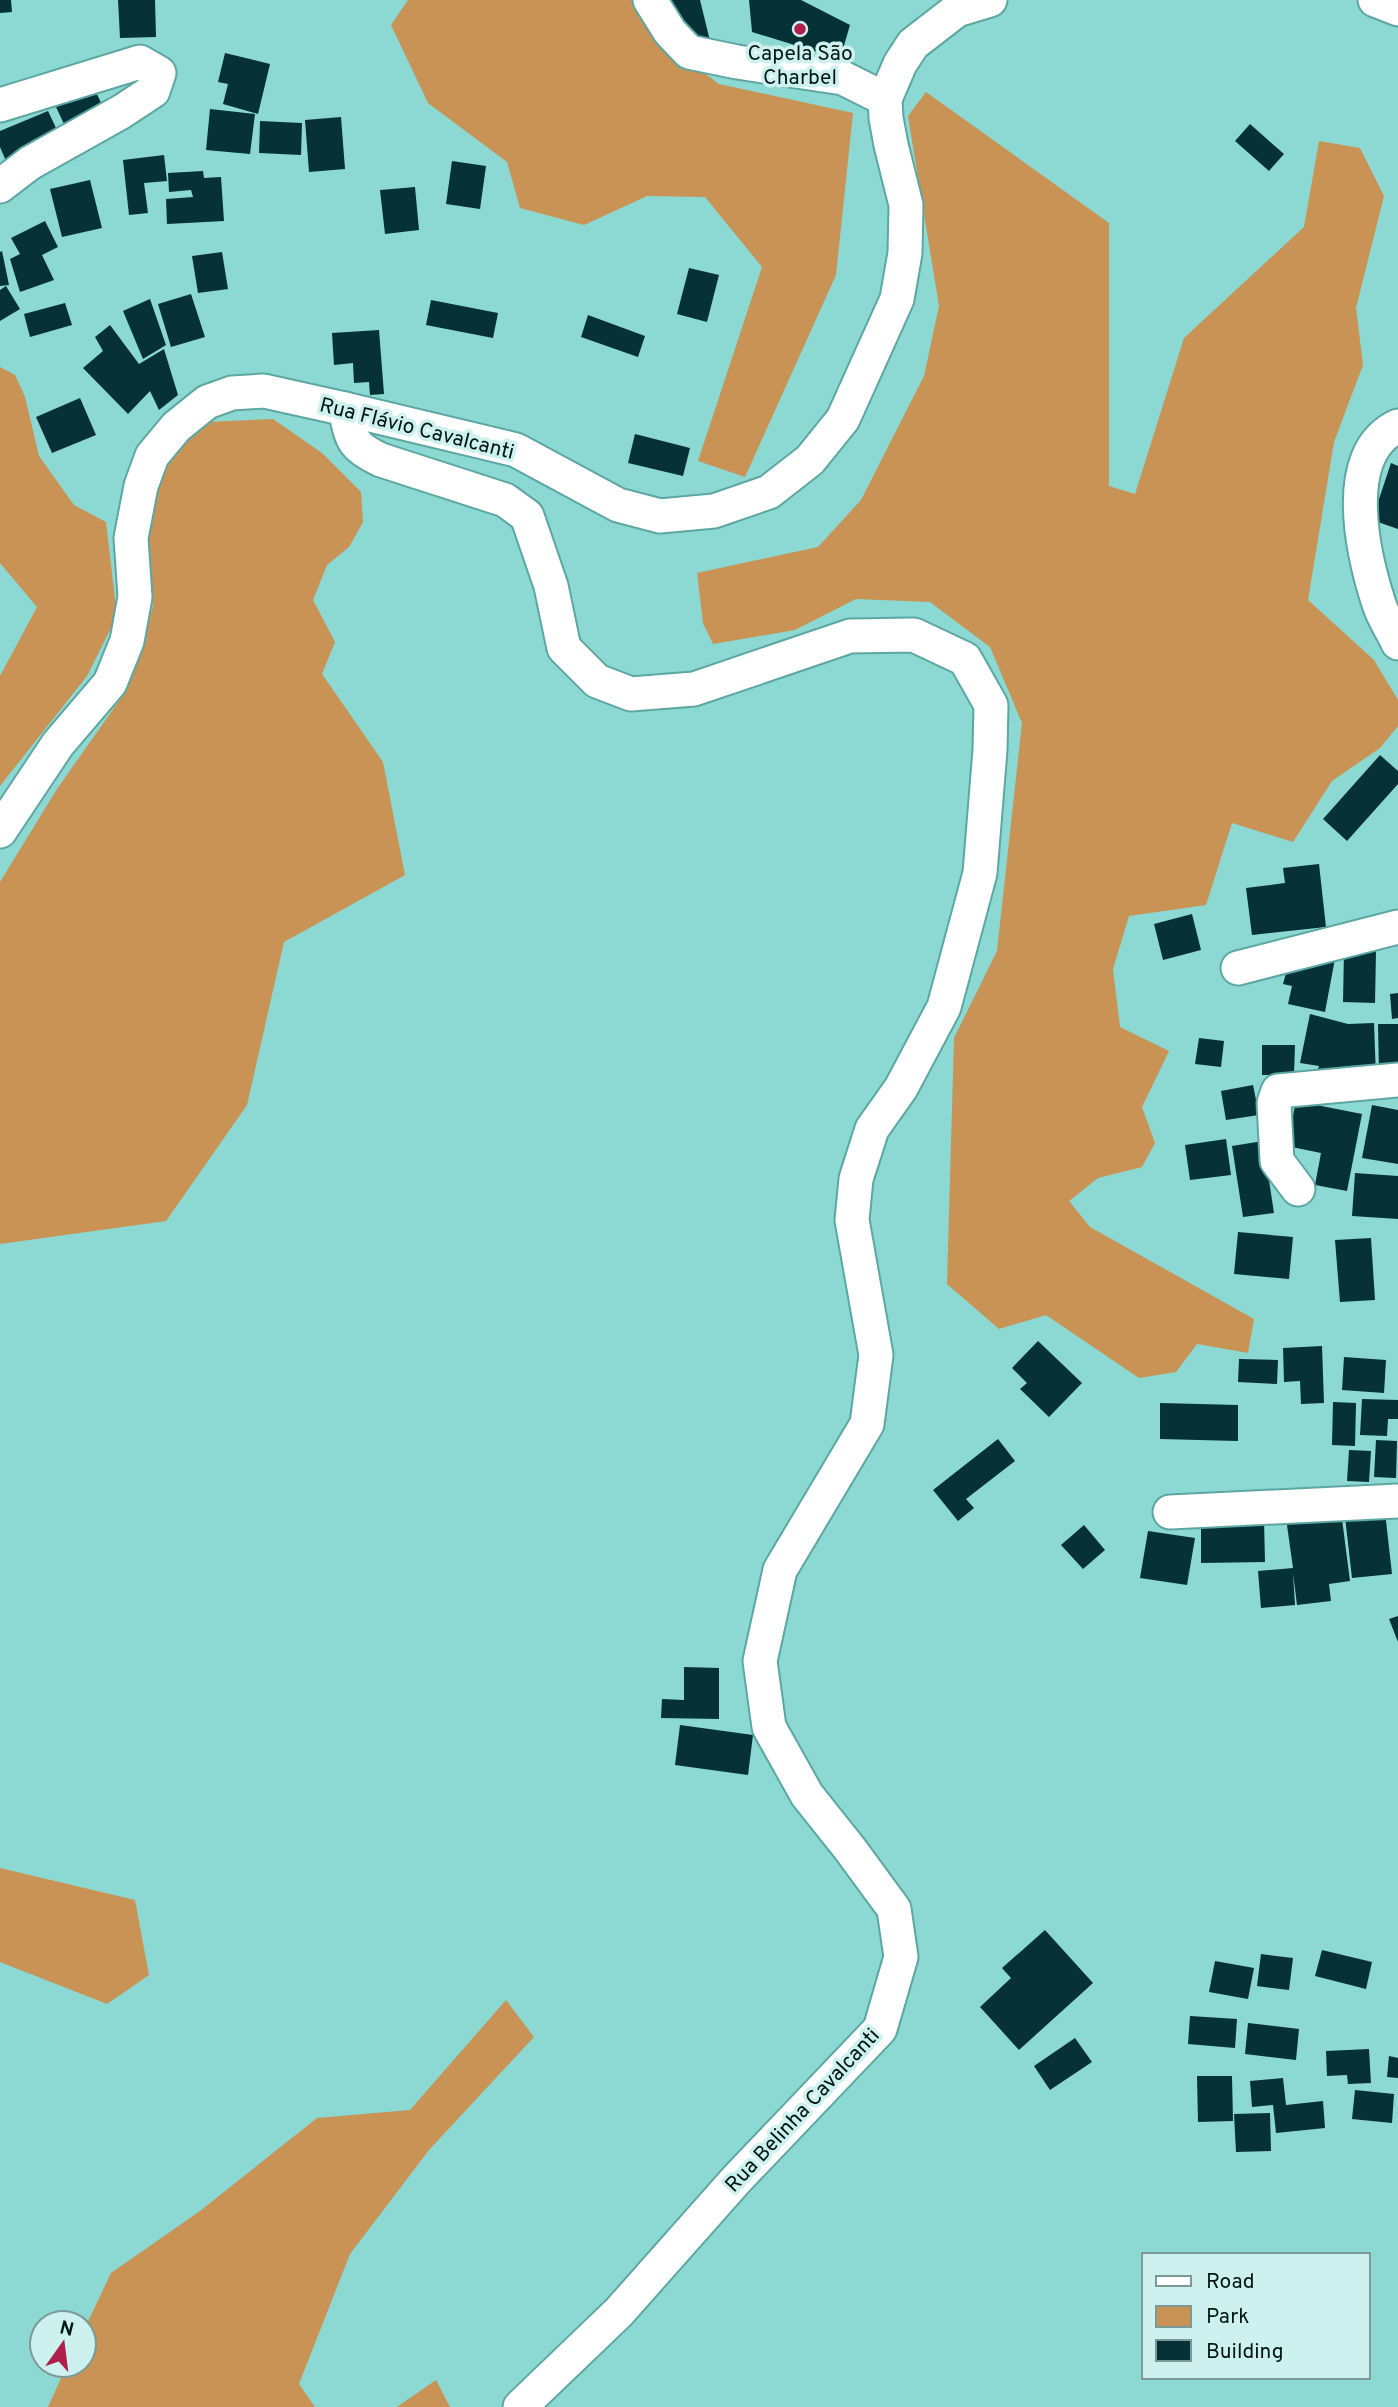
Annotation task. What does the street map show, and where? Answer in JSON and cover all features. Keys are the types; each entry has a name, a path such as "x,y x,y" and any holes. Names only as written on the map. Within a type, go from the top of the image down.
{"street":[{"path":"650,0 670,32 690,52 843,78 885,99"},
{"name":"Rua Flávio Cavalcanti","path":"0,831 58,744 110,683 127,640 135,597 131,538 141,486 152,456 176,427 207,402 232,393 264,391 516,450 618,505 660,516 714,511 769,492 810,460 843,419 897,299 905,253 906,205 888,131 885,99 900,64 913,44 957,10 990,0"},
{"path":"1375,0 1398,9"},
{"path":"0,105 140,62 159,73 153,91 30,163 0,186"},
{"name":"Rua Belinha Cavalcanti","path":"345,409 352,438 364,452 505,500 527,516 551,586 564,648 597,681 631,694 694,689 850,636 914,635 965,659 991,705 980,873 944,1007 901,1088 872,1129 856,1179 852,1220 876,1355 867,1424 780,1570 760,1661 769,1727 807,1795 894,1909 901,1958 880,2029 736,2179 618,2312 520,2407"},
{"path":"1398,426 1385,432 1367,459 1359,496 1363,533 1379,606 1398,643"},
{"path":"1238,968 1398,927"},
{"path":"1298,1189 1277,1161 1274,1103 1278,1091 1398,1080"},
{"path":"1170,1512 1398,1501"}],"green space":[{"path":"408,0 638,0 653,35 719,84 853,113 836,275 745,477 698,461 762,267 705,197 647,196 584,225 520,208 507,162 428,103 391,25"},
{"path":"926,92 1109,223 1109,486 1135,494 1184,338 1304,227 1319,141 1360,148 1384,196 1356,308 1363,365 1334,442 1308,600 1374,660 1398,700 1398,726 1380,748 1332,781 1293,842 1232,823 1206,905 1129,916 1113,969 1120,1027 1169,1051 1142,1107 1155,1143 1142,1167 1098,1178 1069,1201 1090,1227 1254,1319 1248,1353 1197,1344 1176,1372 1139,1378 1046,1315 999,1329 947,1284 954,1038 997,951 1022,723 990,647 930,602 856,599 795,630 713,644 703,623 697,573 818,547 861,500 924,376 939,306 908,116"},
{"path":"0,367 15,375 25,397 39,456 74,505 106,522 117,616 87,676 0,786 0,676 37,607 0,563"},
{"path":"273,419 322,453 361,492 363,522 349,547 327,565 313,600 335,642 322,674 383,762 405,875 284,942 247,1105 166,1221 0,1244 0,882 57,789 128,688 153,606 144,560 146,508 161,467 207,422"},
{"path":"0,1868 135,1900 149,1975 107,2004 0,1962"},
{"path":"506,2000 534,2037 429,2150 350,2254 299,2384 315,2407 48,2407 61,2379 98,2379 98,2309 94,2309 111,2273 200,2211 317,2118 410,2110"},
{"path":"436,2380 450,2407 397,2407"}],"building":[{"path":"0,0 11,0 12,12 0,13"},
{"path":"118,0 155,0 156,37 120,38"},
{"path":"659,0 700,0 712,49 691,47"},
{"name":"Capela São Charbel","path":"749,0 801,0 850,25 840,59 752,32"},
{"path":"225,53 270,64 258,114 223,104 228,84 218,82"},
{"path":"95,90 103,107 64,124 56,107"},
{"path":"210,109 255,114 250,154 206,150"},
{"path":"48,111 57,130 31,141 34,148 6,161 0,147 0,131"},
{"path":"341,117 345,169 309,172 305,120"},
{"path":"260,121 302,123 301,155 259,153"},
{"path":"1250,124 1284,154 1269,171 1235,141"},
{"path":"164,155 167,181 144,183 148,213 129,215 123,160"},
{"path":"452,161 486,166 480,209 446,204"},
{"path":"203,171 204,178 221,177 224,221 167,224 166,199 193,197 191,190 169,192 168,173"},
{"path":"90,180 102,228 62,237 50,189"},
{"path":"415,187 419,230 385,234 380,190"},
{"path":"45,221 58,247 42,255 54,280 20,292 10,259 20,254 11,238"},
{"path":"2,251 9,285 0,286 0,252"},
{"path":"222,252 228,289 198,293 192,256"},
{"path":"689,268 719,275 707,322 677,314"},
{"path":"6,286 20,309 0,321 0,290"},
{"path":"191,294 205,337 171,347 158,304"},
{"path":"150,299 166,345 143,359 123,311"},
{"path":"431,300 498,313 493,338 426,325"},
{"path":"65,303 72,325 30,337 24,314"},
{"path":"588,315 645,336 638,357 581,337"},
{"path":"110,325 139,364 164,349 178,395 159,410 150,391 128,414 83,368 103,351 95,337"},
{"path":"379,330 384,394 370,395 369,382 354,383 353,363 334,365 332,333"},
{"path":"80,398 96,435 52,453 36,417"},
{"path":"635,434 690,448 683,476 628,463"},
{"path":"1391,463 1398,466 1398,529 1372,520"},
{"path":"1380,755 1398,771 1398,784 1347,841 1323,819"},
{"path":"1319,864 1326,927 1252,935 1246,888 1285,883 1283,868"},
{"path":"1192,914 1201,950 1163,960 1154,924"},
{"path":"1337,948 1325,1012 1288,1004 1292,986 1283,984 1288,966 1302,969 1305,955"},
{"path":"1344,951 1376,951 1375,1003 1343,1002"},
{"path":"1398,993 1398,1018 1392,1019 1390,994"},
{"path":"1310,1014 1348,1024 1374,1023 1376,1077 1344,1074 1300,1063"},
{"path":"1378,1024 1398,1024 1398,1074 1379,1074"},
{"path":"1199,1038 1224,1041 1221,1067 1195,1064"},
{"path":"1262,1045 1295,1045 1294,1075 1262,1075"},
{"path":"1253,1085 1259,1115 1226,1120 1221,1091"},
{"path":"1296,1101 1362,1114 1347,1191 1315,1185 1321,1153 1287,1146"},
{"path":"1372,1105 1398,1110 1398,1164 1362,1158"},
{"path":"1226,1139 1231,1175 1190,1180 1185,1145"},
{"path":"1263,1141 1274,1213 1243,1217 1232,1146"},
{"path":"1355,1173 1398,1176 1398,1219 1352,1216"},
{"path":"1238,1232 1293,1237 1289,1279 1234,1274"},
{"path":"1371,1238 1375,1300 1340,1302 1335,1240"},
{"path":"1038,1341 1082,1383 1049,1417 1020,1389 1027,1383 1012,1368"},
{"path":"1322,1346 1324,1403 1301,1404 1300,1381 1284,1382 1283,1348"},
{"path":"1344,1357 1386,1360 1384,1393 1342,1390"},
{"path":"1239,1359 1278,1360 1277,1384 1238,1382"},
{"path":"1362,1399 1398,1400 1398,1419 1388,1419 1387,1436 1360,1435"},
{"path":"1333,1402 1356,1403 1355,1446 1332,1445"},
{"path":"1160,1403 1238,1405 1238,1441 1160,1439"},
{"path":"998,1439 1015,1461 966,1499 974,1508 958,1521 933,1490"},
{"path":"1376,1440 1397,1441 1396,1478 1374,1477"},
{"path":"1349,1450 1371,1451 1369,1482 1347,1481"},
{"path":"1341,1511 1350,1581 1329,1584 1331,1601 1297,1605 1293,1573 1295,1605 1261,1608 1258,1571 1293,1568 1286,1518"},
{"path":"1385,1512 1392,1574 1352,1578 1345,1517"},
{"path":"1264,1520 1265,1562 1201,1563 1201,1521"},
{"path":"1084,1525 1105,1550 1083,1569 1061,1545"},
{"path":"1148,1531 1195,1538 1187,1585 1140,1578"},
{"path":"1398,1616 1398,1642 1389,1619"},
{"path":"684,1667 719,1668 719,1719 661,1718 662,1699 684,1700"},
{"path":"680,1725 753,1735 748,1775 675,1765"},
{"path":"1045,1930 1093,1983 1019,2050 980,2007 1011,1978 1002,1968"},
{"path":"1322,1950 1372,1962 1366,1989 1315,1976"},
{"path":"1261,1954 1293,1958 1289,1990 1257,1986"},
{"path":"1215,1961 1254,1968 1248,1999 1209,1992"},
{"path":"1190,2016 1237,2019 1235,2048 1188,2044"},
{"path":"1248,2023 1299,2029 1296,2060 1245,2054"},
{"path":"1075,2038 1092,2062 1050,2090 1034,2066"},
{"path":"1369,2049 1371,2083 1348,2084 1347,2075 1327,2076 1326,2051"},
{"path":"1389,2056 1398,2058 1398,2078 1387,2077"},
{"path":"1197,2076 1232,2076 1233,2121 1198,2122"},
{"path":"1283,2078 1286,2105 1323,2101 1325,2128 1276,2133 1273,2105 1252,2107 1250,2081"},
{"path":"1355,2090 1394,2094 1392,2123 1352,2119"},
{"path":"1270,2113 1271,2151 1236,2152 1234,2114"}],"place":[{"name":"Capela São Charbel","path":"800,29"}]}
